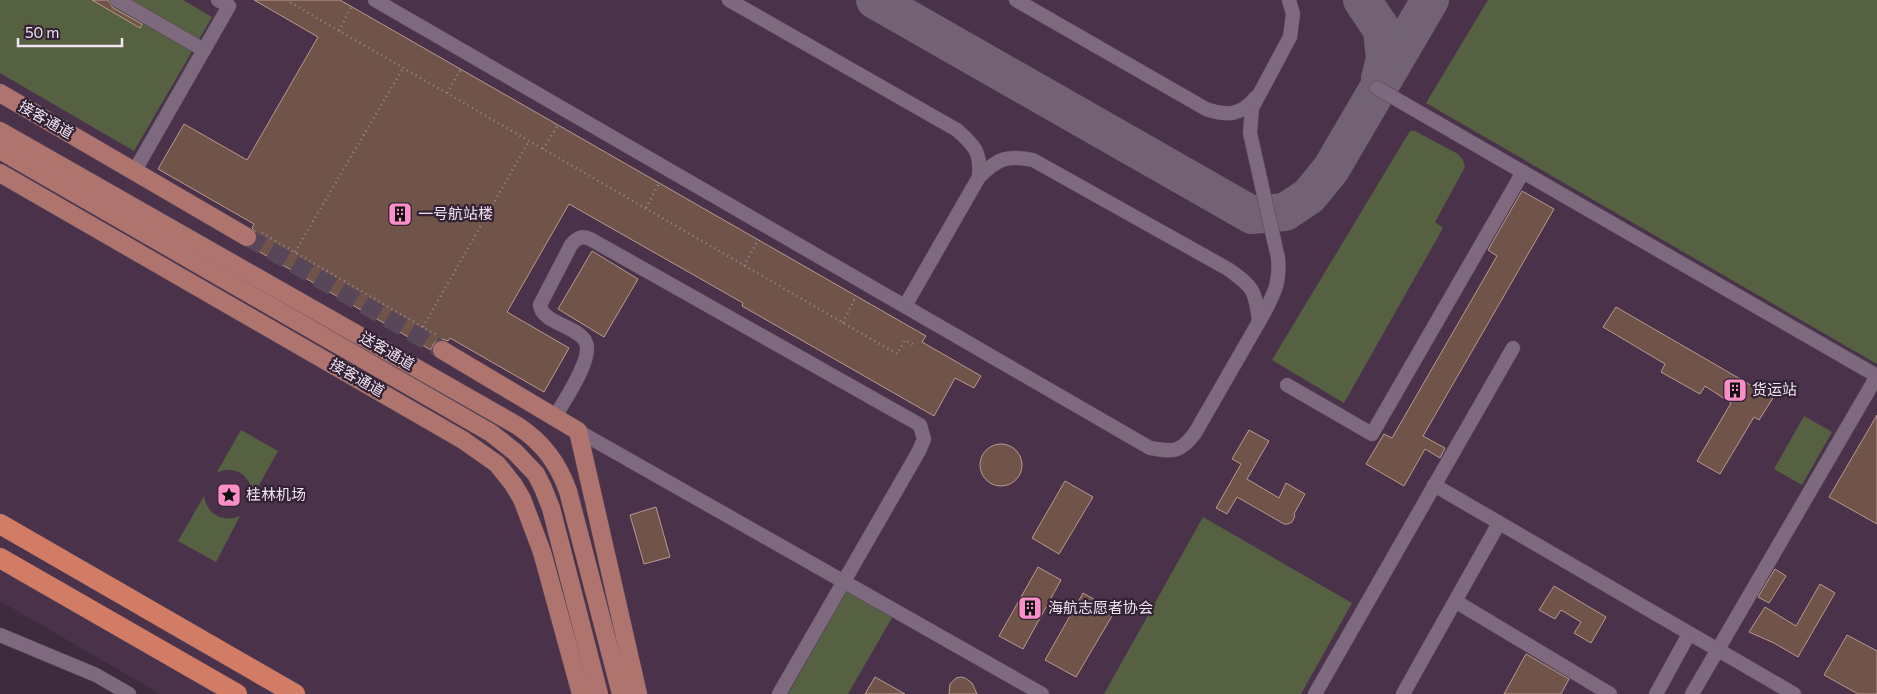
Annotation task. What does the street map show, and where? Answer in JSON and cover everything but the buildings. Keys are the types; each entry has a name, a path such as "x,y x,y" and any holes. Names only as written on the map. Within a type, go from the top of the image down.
{"highway":[{"path":"0,524 295,694"},
{"path":"0,558 237,694"}],"main road":[{"name":"接客通道","path":"0,93 134,172 254,235"},
{"name":"送客通道","path":"0,131 529,433 546,449 563,478 621,694"},
{"name":"送客通道","path":"0,150 491,433 515,452 536,474 551,508 599,694"},
{"name":"接客通道","path":"0,173 463,440 497,464 522,499 533,524 581,694"},
{"path":"441,344 578,431 638,694"}],"street":[{"path":"117,0 204,50"},
{"path":"134,172 229,6 218,0"},
{"path":"379,3 401,0 408,19"},
{"path":"729,0 957,130 975,146 980,163 979,177"},
{"path":"1016,0 1206,108 1219,113 1237,113 1248,107 1259,93"},
{"path":"379,3 1150,448 1172,451 1185,446 1195,433 1273,295 1280,274 1250,133 1252,108 1290,36 1293,14 1289,0"},
{"path":"1377,88 1877,376 1692,694"},
{"path":"905,306 979,177 993,163 1014,156 1033,160 1228,269 1248,284 1256,299 1259,321"},
{"path":"1287,385 1372,434 1523,172"},
{"path":"555,418 586,360 588,348 583,338 547,316 542,311 540,305 571,245 577,238 585,236 920,425 924,434 924,441 779,694"},
{"path":"1315,694 1513,348"},
{"path":"578,431 1042,694"},
{"path":"1434,485 1794,694"},
{"path":"1403,694 1499,523"},
{"path":"1455,601 1610,694"},
{"path":"1656,694 1690,634"},
{"path":"0,635 96,675 129,694"}],"path":[{"path":"286,0 897,354 905,340 916,346"},
{"path":"339,30 352,7"},
{"path":"295,252 403,68"},
{"path":"447,93 461,69"},
{"path":"543,149 558,125"},
{"path":"423,327 529,141"},
{"path":"645,208 659,183"},
{"path":"254,235 295,252 423,327 441,344"},
{"path":"744,266 758,240"},
{"path":"843,323 856,296"}],"shaded area":[{"path":"0,0 1877,0 1877,694 160,694 0,601"}],"green space":[{"path":"0,0 183,0 212,17 134,151 0,73"},
{"path":"1488,0 1877,0 1877,364 1426,103"},
{"path":"1410,131 1415,131 1458,154 1463,160 1465,167 1435,222 1443,228 1344,403 1272,360"},
{"path":"1804,416 1832,432 1802,485 1774,469"},
{"path":"241,430 278,451 253,496 249,483 242,474 231,470 217,472"},
{"path":"204,496 208,508 217,516 234,518 240,516 216,562 178,541"},
{"path":"1203,517 1352,603 1301,694 1104,694"},
{"path":"847,591 893,616 848,694 788,694"}],"taxiway":[{"path":"875,0 1252,215 1285,212 1309,196 1331,169 1430,0"},
{"path":"1362,0 1382,30 1385,59 1380,78"}],"tunnel":[{"path":"247,237 442,350"}],"place":[{"name":"一号航站楼","path":"400,214"},
{"name":"货运站","path":"1735,390"},
{"name":"桂林机场","path":"229,495"},
{"name":"海航志愿者协会","path":"1030,608"}]}
